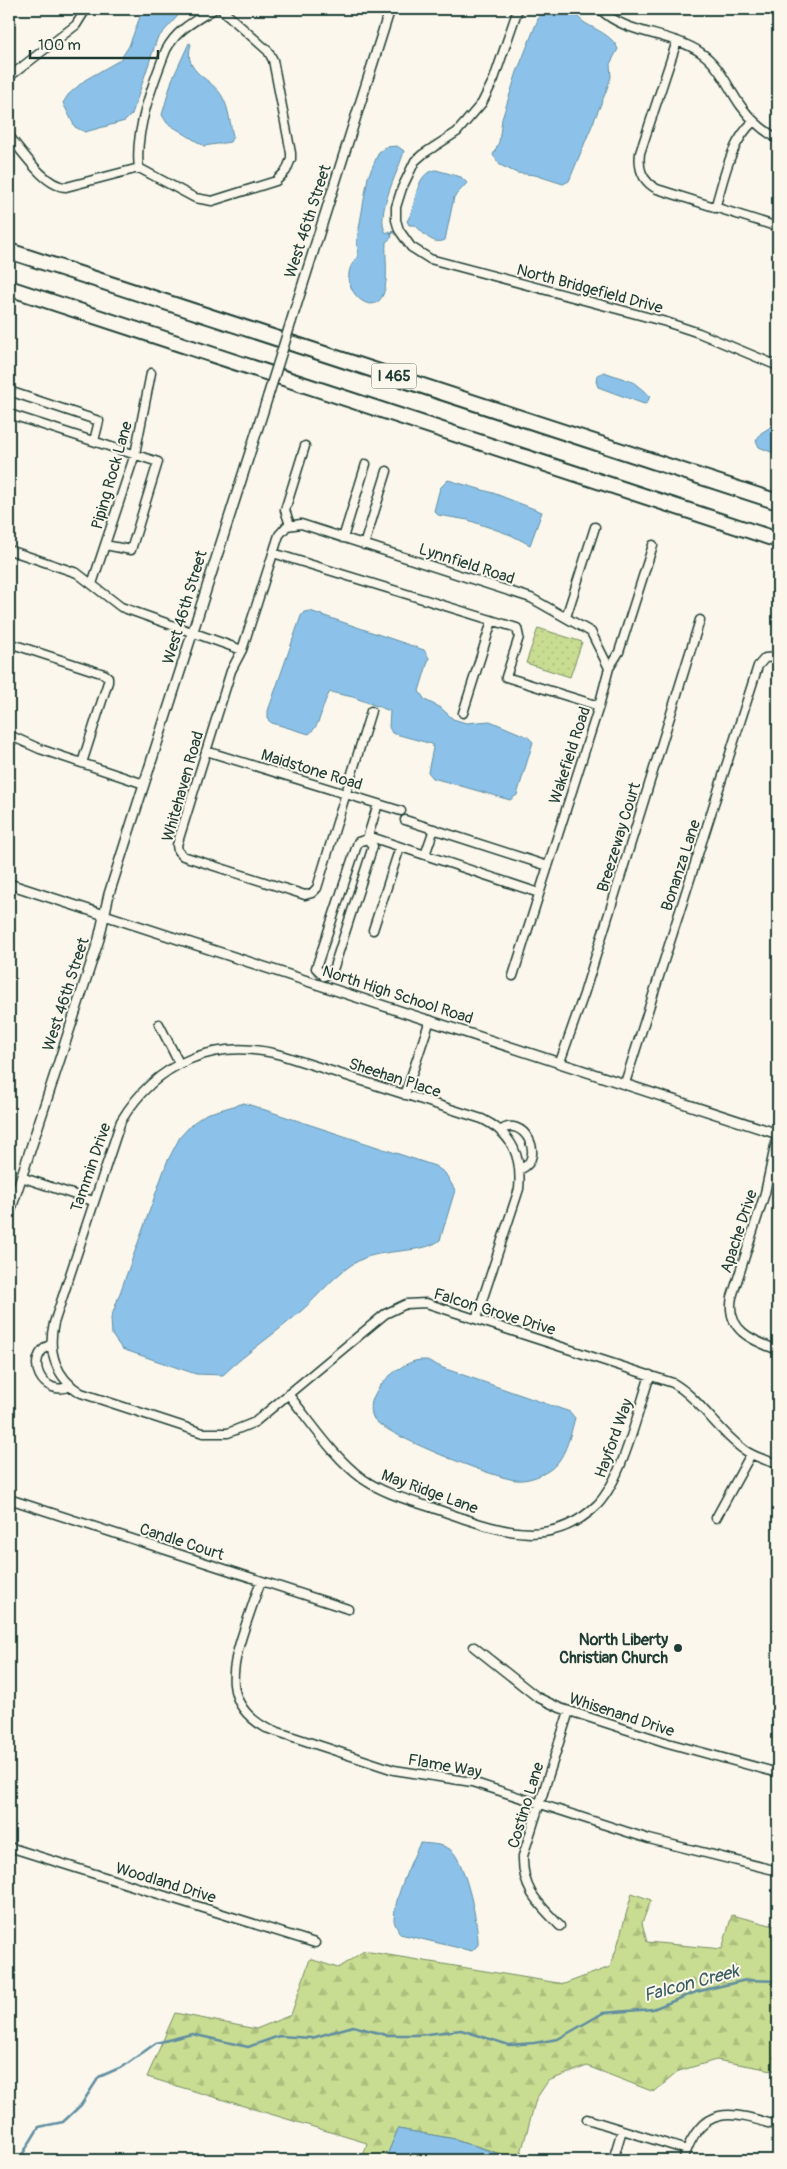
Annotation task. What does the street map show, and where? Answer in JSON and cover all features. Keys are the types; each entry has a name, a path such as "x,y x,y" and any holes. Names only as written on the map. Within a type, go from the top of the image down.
{"highway":[{"name":"I 465","path":"9,251 778,502"},
{"name":"I 465","path":"9,288 778,540"}],"street":[{"path":"9,77 76,25 86,9"},
{"path":"139,168 138,148 141,128 166,50 184,27 214,9"},
{"path":"9,136 48,181 58,187 66,187 139,168 195,198 212,201 276,181 286,171 292,159 273,60 268,51 221,9"},
{"name":"West 46th Street","path":"9,1215 99,939 109,894 390,9"},
{"path":"600,9 617,22 676,41 699,51 712,62 742,107 754,121 778,139"},
{"name":"North Bridgefield Drive","path":"516,10 494,78 482,102 457,132 423,154 414,164 396,207 396,220 401,233 411,247 430,259 666,322 699,333 778,366"},
{"path":"676,41 640,153 639,166 646,182 657,189 778,228"},
{"path":"715,208 735,146 742,134 754,121"},
{"name":"Piping Rock Lane","path":"92,584 135,454 151,373"},
{"path":"9,391 99,421 94,441"},
{"path":"9,414 158,462 131,550 105,545"},
{"path":"290,525 286,510 305,446"},
{"path":"343,538 366,464"},
{"path":"364,544 387,471"},
{"name":"Lynnfield Road","path":"290,525 301,524 531,598 592,633 609,668"},
{"name":"Whitehaven Road","path":"290,525 278,535 242,650 231,671 177,845 178,851 184,856 305,895 312,893 317,888 346,794"},
{"path":"566,617 595,527"},
{"name":"Wakefield Road","path":"512,976 599,706 609,668 619,652 652,544"},
{"path":"9,550 77,572 121,607 242,650"},
{"path":"273,552 517,628 519,632 506,677 599,706"},
{"name":"Breezeway Court","path":"560,1062 584,994 700,620"},
{"path":"463,713 492,621"},
{"path":"9,643 104,674 108,677 82,763"},
{"name":"Bonanza Lane","path":"625,1083 758,666 765,658 778,657"},
{"path":"346,794 371,711"},
{"path":"9,735 40,749 144,784"},
{"name":"Maidstone Road","path":"206,751 378,804 368,838 373,846 332,973 324,976 320,985"},
{"path":"378,804 401,811"},
{"path":"404,820 548,866"},
{"path":"425,855 434,829"},
{"path":"368,838 539,893"},
{"name":"Maidstone Road","path":"324,976 316,968 358,842 368,838"},
{"path":"373,930 400,847"},
{"name":"North High School Road","path":"9,884 778,1133"},
{"path":"337,906 352,911"},
{"path":"405,1095 430,1020"},
{"path":"159,1024 179,1064"},
{"name":"Tammin Drive","path":"51,1344 54,1323 93,1201 117,1129 127,1111 147,1087 179,1064 205,1054 228,1049 256,1050 280,1054"},
{"name":"Sheehan Place","path":"280,1054 482,1119 500,1131 510,1142 521,1169"},
{"path":"476,1319 518,1189 521,1169 530,1161 532,1150 530,1140 520,1129 507,1126 500,1131"},
{"name":"Apache Drive","path":"778,1133 766,1193 731,1301 734,1321 745,1336 778,1350"},
{"path":"21,1177 93,1201"},
{"name":"Falcon Grove Drive","path":"72,1386 60,1389 53,1388 43,1382 37,1367 38,1359 44,1348 51,1344 58,1371 72,1386 88,1396 199,1432 228,1434 248,1426 385,1314 406,1304 426,1303 667,1381 682,1389 739,1446 751,1454 778,1464"},
{"name":"Hayford Way","path":"570,1524 598,1503 615,1479 650,1375"},
{"name":"May Ridge Lane","path":"288,1394 350,1468 368,1482 388,1492 511,1533 543,1532 570,1524"},
{"path":"716,1518 751,1454"},
{"name":"Candle Court","path":"9,1499 348,1609"},
{"name":"Flame Way","path":"261,1581 235,1656 232,1675 238,1700 255,1722 274,1732 394,1770 468,1781 649,1839 778,1871"},
{"name":"Whisenand Drive","path":"474,1647 537,1697 569,1711 686,1749 778,1772"},
{"name":"Costino Lane","path":"560,1926 536,1900 524,1876 524,1848 569,1711"},
{"name":"Woodland Drive","path":"9,1847 315,1944"},
{"path":"683,2160 690,2141 701,2126 721,2116 738,2115 778,2126"},
{"path":"587,2119 687,2150"},
{"path":"613,2160 622,2130"}],"green space":[{"path":"538,628 582,642 570,677 526,663"},
{"path":"632,1893 651,1900 642,1923 647,1942 722,1949 732,1915 778,1927 778,2071 716,2060 679,2071 654,2092 587,2066 548,2081 536,2099 519,2160 455,2139 398,2129 385,2160 362,2160 367,2143 147,2077 175,2013 256,2029 291,2015 310,1959 338,1968 364,1951 564,1984 610,1967"}],"water":[{"path":"143,9 184,9 157,39 132,114 125,121 85,132 75,127 63,103 68,95 85,80 120,60 129,46"},
{"path":"542,9 570,9 585,23 608,36 618,49 610,64 611,77 605,94 569,181 563,184 535,175 517,173 500,165 493,155 499,142 502,119 517,72"},
{"path":"189,43 191,44 189,54 194,69 218,91 225,102 233,136 230,142 204,146 167,123 162,115 172,80"},
{"path":"397,146 404,151 385,204 383,215 383,225 386,233 390,231 392,237 386,242 385,288 380,299 373,304 365,303 352,289 349,278 351,267 358,257 357,240 368,177 379,152 386,147"},
{"path":"436,170 461,177 467,183 454,197 445,240 441,241 428,238 415,225 409,225 407,221 423,177 429,172"},
{"path":"604,372 633,382 650,396 647,403 644,404 598,387 597,375"},
{"path":"774,425 778,425 778,455 759,447 756,441 761,433"},
{"path":"448,480 493,493 542,512 530,545 511,535 468,520 438,515 434,511 440,488"},
{"path":"310,611 424,650 429,658 419,691 425,700 441,708 453,719 466,723 490,721 528,737 533,742 517,795 510,800 433,778 428,772 433,748 432,744 392,733 389,727 390,711 353,697 330,692 319,720 309,734 272,723 268,720 268,711 301,616 304,612"},
{"path":"244,1103 435,1166 445,1173 455,1190 440,1240 424,1247 369,1256 360,1260 343,1271 300,1312 223,1375 196,1374 122,1349 112,1335 111,1318 167,1162 180,1137 193,1123 206,1114"},
{"path":"427,1360 443,1368 570,1412 575,1418 566,1447 559,1461 554,1467 541,1475 516,1480 486,1472 441,1455 382,1426 374,1419 371,1410 372,1402 381,1385 405,1365 414,1361"},
{"path":"420,1843 446,1847 458,1859 471,1897 478,1936 478,1945 472,1951 400,1934 396,1927 394,1919 397,1900"},
{"path":"398,2129 455,2139 516,2160 385,2160"}],"waterway":[{"name":"Falcon Creek","path":"19,2160 39,2127 63,2122 81,2105 99,2077 124,2066 156,2043 192,2034 248,2047 279,2036 312,2038 353,2026 386,2035 419,2035 461,2030 509,2045 534,2043 558,2039 603,2013 653,2009 696,1992 746,1980 778,1981"}],"place":[{"name":"North Liberty Christian Church","path":"678,1648"}]}
